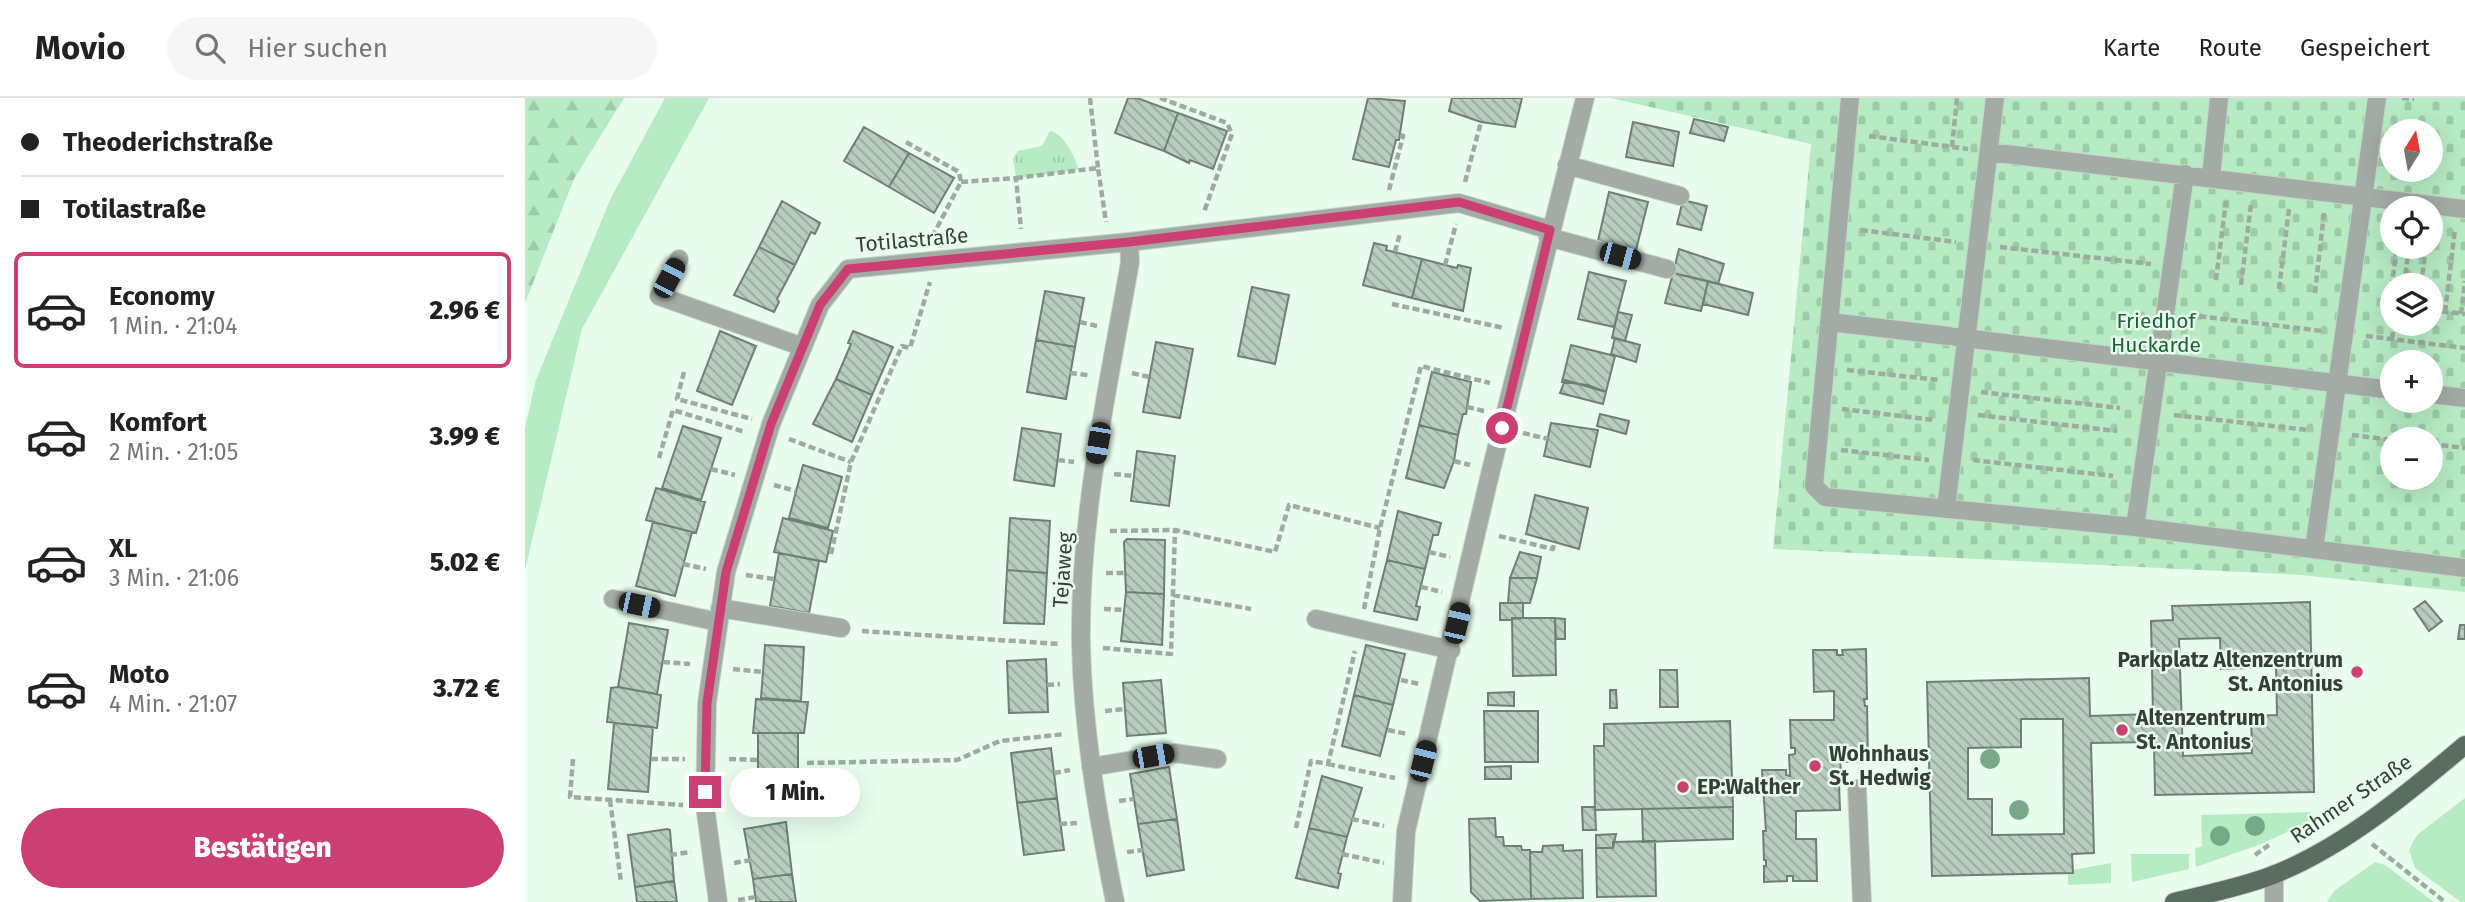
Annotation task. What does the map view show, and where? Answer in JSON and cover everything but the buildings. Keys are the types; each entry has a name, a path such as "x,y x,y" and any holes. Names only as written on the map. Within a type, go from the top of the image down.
{"main road":[{"name":"Rahmer Straße","path":"2174,902 2274,874 2354,830 2416,786 2465,745"}],"street":[{"path":"1402,902 1406,831 1417,782 1451,650 1549,234 1585,98"},
{"path":"1850,98 1814,486 1825,497 2135,527 2465,568"},
{"path":"1946,509 1959,386 1957,337 1978,244 1995,98"},
{"path":"2211,177 2219,98"},
{"path":"2314,549 2339,383 2361,196 2377,98"},
{"path":"1989,152 2462,209"},
{"path":"1567,165 1680,196"},
{"path":"2135,527 2186,174"},
{"name":"Totilastraße","path":"718,902 705,806 707,703 726,572 768,431 820,305 848,269 1129,242 1461,203 1549,234 1667,269"},
{"path":"1329,218 1331,236"},
{"name":"Tejaweg","path":"1115,902 1091,767 1081,645 1094,464 1130,262 1129,242"},
{"path":"679,259 659,296 803,347"},
{"path":"1829,322 2380,388"},
{"path":"2443,395 2465,398"},
{"path":"613,599 719,615 841,628"},
{"path":"1316,619 1451,650"},
{"path":"1091,767 1174,753 1217,759"},
{"path":"1857,789 1862,902"},
{"path":"2274,874 2274,902"}],"path":[{"path":"1090,98 1110,243"},
{"path":"1160,98 1227,123 1232,134 1197,233"},
{"path":"1952,147 1957,98"},
{"path":"2402,98 2414,100"},
{"path":"1445,265 1481,122"},
{"path":"1847,134 1989,152"},
{"path":"1384,211 1402,136 1400,135"},
{"path":"831,554 851,462 902,346 910,348 928,262 961,182 959,172 907,142"},
{"path":"961,182 1098,168"},
{"path":"1016,178 1024,252"},
{"path":"2217,280 2229,179"},
{"path":"2241,285 2253,182"},
{"path":"2279,289 2292,187"},
{"path":"2315,293 2326,191"},
{"path":"2462,209 2445,312 2463,314 2465,281"},
{"path":"1839,228 2173,267"},
{"path":"1392,304 1525,332"},
{"path":"2167,312 2465,348"},
{"path":"1328,764 1360,629 1380,528 1421,366 1512,388"},
{"path":"1825,367 2120,408"},
{"path":"684,372 677,399 851,462"},
{"path":"1822,407 2117,431"},
{"path":"659,458 673,410 768,431"},
{"path":"2153,412 2380,439"},
{"path":"2443,445 2465,448"},
{"path":"1818,447 2113,476"},
{"path":"1088,531 1175,530 1275,552 1289,505 1380,528"},
{"path":"841,628 1171,654 1175,530"},
{"path":"1478,531 1553,549 1554,543"},
{"path":"1173,595 1251,609"},
{"path":"807,763 957,760 1000,741 1087,732"},
{"path":"573,759 570,797 705,806"},
{"path":"1296,828 1311,761 1417,782"},
{"path":"610,800 621,882"},
{"path":"1352,819 1406,831"},
{"path":"2354,830 2445,902"},
{"path":"1342,854 1402,867"}],"green space":[{"path":"525,98 624,98 574,179 525,303"},
{"path":"665,98 709,98 582,329 525,570 525,428 536,380 610,200"},
{"name":"Friedhof Huckarde","path":"1611,98 2465,98 2465,592 2301,575 1773,549 1811,144"},
{"path":"1050,131 1064,141 1079,170 1016,178 1013,158 1018,151 1042,146"},
{"path":"2465,798 2465,902 2461,902 2415,868 2409,850 2417,835"},
{"path":"2311,812 2311,821 2261,844 2196,867 2195,848 2202,847 2201,815"},
{"path":"2131,854 2189,854 2189,869 2132,882"},
{"path":"2375,862 2385,865 2434,902 2327,902 2334,891"},
{"path":"2111,863 2111,883 2068,885 2068,873 2073,870"}],"place":[{"name":"Parkplatz Altenzentrum St. Antonius","path":"2357,672"},
{"name":"Altenzentrum St. Antonius","path":"2122,730"},
{"name":"Wohnhaus St. Hedwig","path":"1815,766"},
{"name":"EP:Walther","path":"1683,787"}],"route":[{"path":"705,792 707,703 726,572 771,424 820,305 848,269 1129,242 1459,202 1550,230 1502,428"}]}
